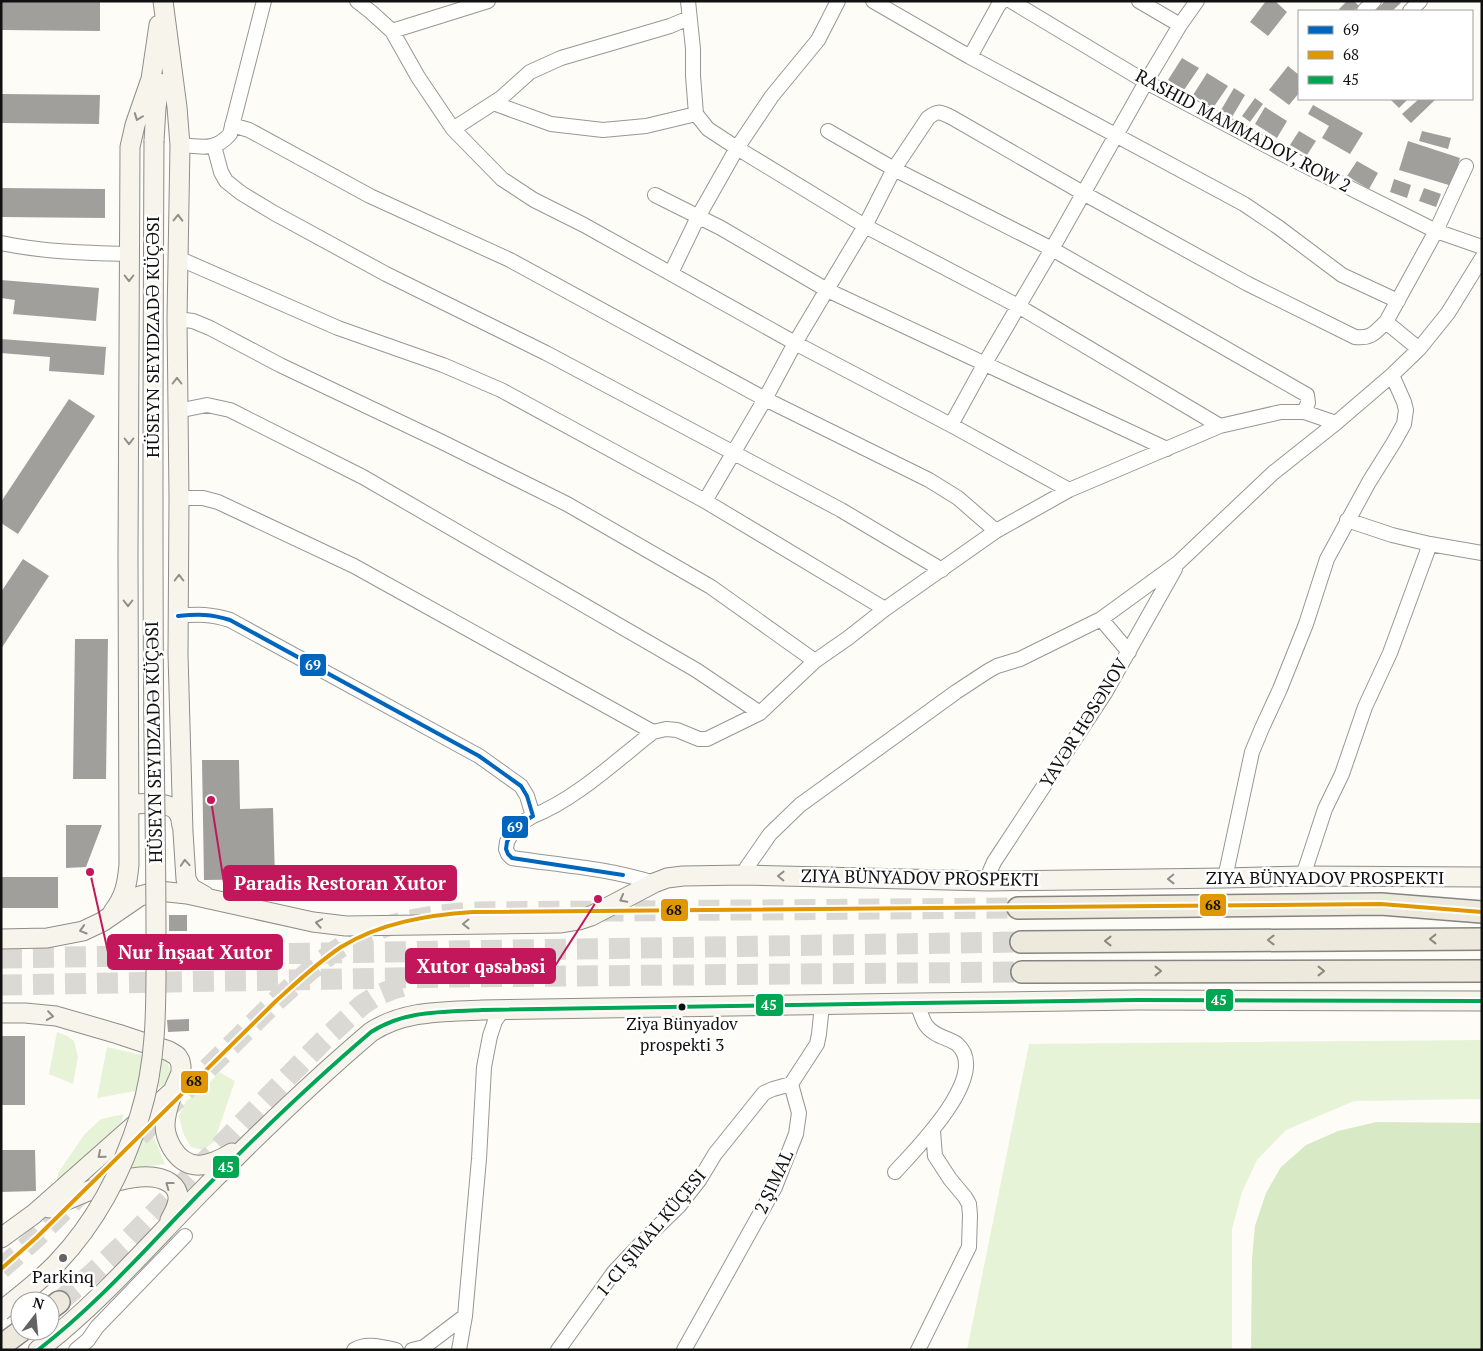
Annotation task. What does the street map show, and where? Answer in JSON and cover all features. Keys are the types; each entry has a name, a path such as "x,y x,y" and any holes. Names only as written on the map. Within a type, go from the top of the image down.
{"main road":[{"name":"HÜSEYN SEYIDZADƏ KÜÇƏSI","path":"1,1311 39,1280 62,1258 86,1228 111,1188 120,1170 140,1114 152,1057 156,1015 156,845 152,609 154,132 161,61 163,1"},
{"path":"163,1 178,107 180,145 177,319 178,654 186,879 190,888 202,895 227,904"},
{"path":"109,918 119,904 127,886 129,865 130,147 131,136 151,79 163,1"},
{"path":"128,656 131,679 139,689 152,692 161,691 172,683 177,669 178,654"},
{"path":"129,804 164,804 170,806 179,812 183,832"},
{"name":"ZIYA BÜNYADOV PROSPEKTI","path":"227,904 314,922 346,926 562,923 591,916 654,883 667,878 684,876 744,875 988,881 1303,876 1482,877"},
{"path":"1,939 34,939 68,934 92,927 109,918 140,896 159,891 187,894 227,904"},
{"path":"1381,904 1482,903"},
{"name":"ZIYA BÜNYADOV PROSPEKTI","path":"1018,908 1381,904 1482,912"},
{"path":"1021,942 1482,939"},
{"path":"1022,972 1482,971"},
{"path":"38,1350 65,1329 99,1297 245,1146 370,1032 400,1018 437,1013 917,1002 1138,1000 1482,1002"},
{"path":"1,1013 56,1016 161,1047 177,1056 180,1061 181,1073 166,1114 166,1132 169,1144 180,1158 192,1164 210,1164 245,1146"},
{"path":"1,1238 34,1214 173,1091"},
{"path":"34,1214 96,1187 138,1177 150,1177 168,1181 178,1192 178,1202 167,1227"}],"street":[{"path":"180,145 214,146 225,140 230,134 264,1"},
{"path":"357,1 392,31 418,77 453,129 502,179 534,200 584,225 795,343 1070,490"},
{"path":"392,31 488,1"},
{"path":"688,1 693,49 696,114 708,129 865,226 1018,306 1220,426"},
{"path":"671,273 698,216 736,148 772,96 818,40 838,1"},
{"path":"873,1 970,57 1244,204 1342,275 1398,301"},
{"path":"970,57 1002,1"},
{"name":"RASHID MAMMADOV, ROW 2","path":"1010,1 1146,82 1290,158 1436,231 1482,247"},
{"path":"1139,1 1180,25"},
{"path":"951,425 1115,135 1180,25 1197,1"},
{"path":"1365,10 1374,1"},
{"path":"1411,10 1420,1"},
{"path":"453,129 501,98 530,72 561,58 670,26 689,18"},
{"path":"492,104 551,124 602,130 646,126 696,114"},
{"path":"705,501 765,399 795,343 865,226 894,169 928,118 935,112 951,117 1083,193 1248,284 1355,337 1365,338 1370,336 1386,322 1436,231 1466,166"},
{"path":"232,124 249,130 370,196 510,260 765,399 929,480 958,498 996,531"},
{"path":"828,131 894,169 1052,248 1307,395 1308,404 1304,412"},
{"path":"214,146 221,172 226,181 241,193 274,213 386,274 546,353 841,510 942,570"},
{"path":"655,196 721,228 826,290 1167,449"},
{"path":"1,243 24,248 63,252 129,254"},
{"path":"178,258 338,328 443,365 501,390 705,501 885,609"},
{"path":"744,875 746,867 770,834 800,805 830,782 988,671 997,666 1020,659 1101,619 1178,564 1273,473 1336,423 1419,349 1448,313 1482,258"},
{"path":"177,319 193,321 210,328 280,365 440,440 567,504 711,587 815,661"},
{"path":"1386,322 1419,349"},
{"path":"1225,878 1252,752 1306,624 1327,559 1347,520 1404,424 1406,410 1392,375"},
{"path":"177,411 207,405 230,410 363,477 696,670 760,713"},
{"path":"654,883 612,872 512,858 506,849 515,827 578,790 653,732 666,729 677,730 698,739 706,739 760,713 815,661 885,609 996,531 1070,490 1220,426 1282,412 1304,412 1336,423"},
{"path":"179,498 203,498 218,502 354,566 653,732"},
{"path":"1347,520 1392,535 1482,553"},
{"path":"1303,876 1325,809 1342,774 1365,707 1390,653 1430,544"},
{"name":"YAVƏR HƏSƏNOV","path":"988,881 994,862 1105,693 1178,564"},
{"path":"178,616 200,614 230,620 479,756 521,786 527,796 533,816"},
{"path":"1101,619 1129,652"},
{"path":"895,1172 933,1131 961,1088 966,1073 967,1062 957,1045 931,1032 927,1027 917,1002"},
{"path":"791,1084 817,1044 822,1005"},
{"path":"459,1350 465,1316 479,1159 484,1067 494,1021 502,1011"},
{"name":"1-CI ŞIMAL KÜÇESI","path":"558,1350 614,1272 679,1206 700,1179 715,1154 764,1093 791,1084"},
{"name":"2 ŞIMAL","path":"684,1350 775,1187 796,1134 799,1113 791,1084"},
{"path":"918,1350 969,1247 969,1204 935,1156 933,1131"},
{"path":"76,1350 88,1340 97,1327 185,1236"},
{"path":"412,1350 424,1347 465,1316"},
{"path":"354,1350 372,1345 396,1350"}],"green space":[{"path":"57,1032 74,1041 78,1057 73,1084 49,1074"},
{"path":"1482,1040 1482,1099 1354,1101 1286,1130 1257,1160 1242,1192 1232,1229 1232,1350 967,1350 1029,1044"},
{"path":"107,1047 164,1060 170,1068 167,1084 160,1087 97,1098"},
{"path":"219,1072 235,1081 214,1142 203,1150 191,1147 183,1133 179,1116 186,1101 202,1091"},
{"path":"124,1114 119,1128 60,1183 57,1180 58,1173 84,1135 101,1119"},
{"path":"152,1119 154,1138 165,1164 97,1173"},
{"path":"1377,1122 1482,1123 1482,1350 1251,1350 1252,1259 1255,1226 1266,1193 1281,1167 1306,1145 1338,1131"}],"building":[{"path":"1,1 100,2 100,31 1,30"},
{"path":"1266,1 1275,1 1287,12 1268,36 1250,22"},
{"path":"1347,1 1354,1 1359,6 1355,10 1339,9"},
{"path":"1385,1 1399,1 1401,3 1393,10 1376,10"},
{"path":"1182,58 1199,68 1184,90 1168,80"},
{"path":"1288,66 1298,74 1298,94 1289,105 1269,90"},
{"path":"1207,73 1228,86 1213,108 1193,95"},
{"path":"1234,88 1245,95 1232,117 1221,110"},
{"path":"1,94 100,95 99,124 1,123"},
{"path":"1255,98 1263,104 1250,122 1242,116"},
{"path":"1391,100 1407,100 1399,108"},
{"path":"1418,100 1435,100 1411,123 1402,114"},
{"path":"1313,105 1363,133 1350,154 1322,138 1329,126 1308,114"},
{"path":"1265,107 1287,121 1277,138 1255,124"},
{"path":"1299,131 1316,141 1307,155 1290,145"},
{"path":"1422,131 1451,138 1448,149 1419,141"},
{"path":"1408,141 1460,158 1452,186 1399,170"},
{"path":"1357,161 1378,173 1369,189 1347,176"},
{"path":"1394,179 1411,185 1407,198 1390,192"},
{"path":"1,188 105,189 105,218 1,217"},
{"path":"1424,188 1441,194 1436,207 1419,201"},
{"path":"1,280 99,288 96,321 13,314 15,300 1,298"},
{"path":"1,339 106,347 104,375 49,371 50,357 1,353"},
{"path":"69,399 95,416 18,534 1,523 1,502"},
{"path":"23,559 49,576 1,649 1,592"},
{"path":"75,639 108,639 106,779 73,779"},
{"path":"202,760 239,760 240,809 273,808 275,879 204,880"},
{"path":"66,825 102,825 86,867 66,868"},
{"path":"1,877 58,877 58,908 1,908"},
{"path":"169,915 187,915 187,931 169,931"},
{"path":"189,1019 189,1031 168,1032 167,1020"},
{"path":"1,1036 25,1036 25,1105 1,1105"},
{"path":"1,1150 35,1150 36,1191 1,1192"}],"tunnel":[{"path":"1,1269 37,1237 276,1001 307,973 341,947 388,926 438,915 473,912 1018,908"},
{"path":"1,958 1021,942"},
{"path":"1,985 454,977 1022,972"},
{"path":"60,1301 123,1245 324,1040 362,1005 376,996 410,984"}],"transit line":[{"name":"69","path":"178,616 204,615 230,620 479,756 521,786 527,796 533,816 515,827 507,842 506,849 512,858 623,875"},
{"name":"68","path":"1,1269 37,1237 276,1001 307,973 332,953 356,939 388,926 404,922 438,915 473,912 1381,904 1482,912"},
{"name":"45","path":"38,1350 102,1294 241,1152 327,1071 371,1032 384,1025 411,1016 439,1012 482,1010 917,1003 1138,1000 1482,1001"}],"place":[{"name":"Paradis Restoran Xutor","path":"211,800"},
{"name":"Nur İnşaat Xutor","path":"90,872"},
{"name":"Xutor qəsəbəsi","path":"598,899"},
{"name":"Ziya Bünyadov prospekti 3","path":"682,1007"},
{"name":"Parkinq","path":"63,1258"}]}
